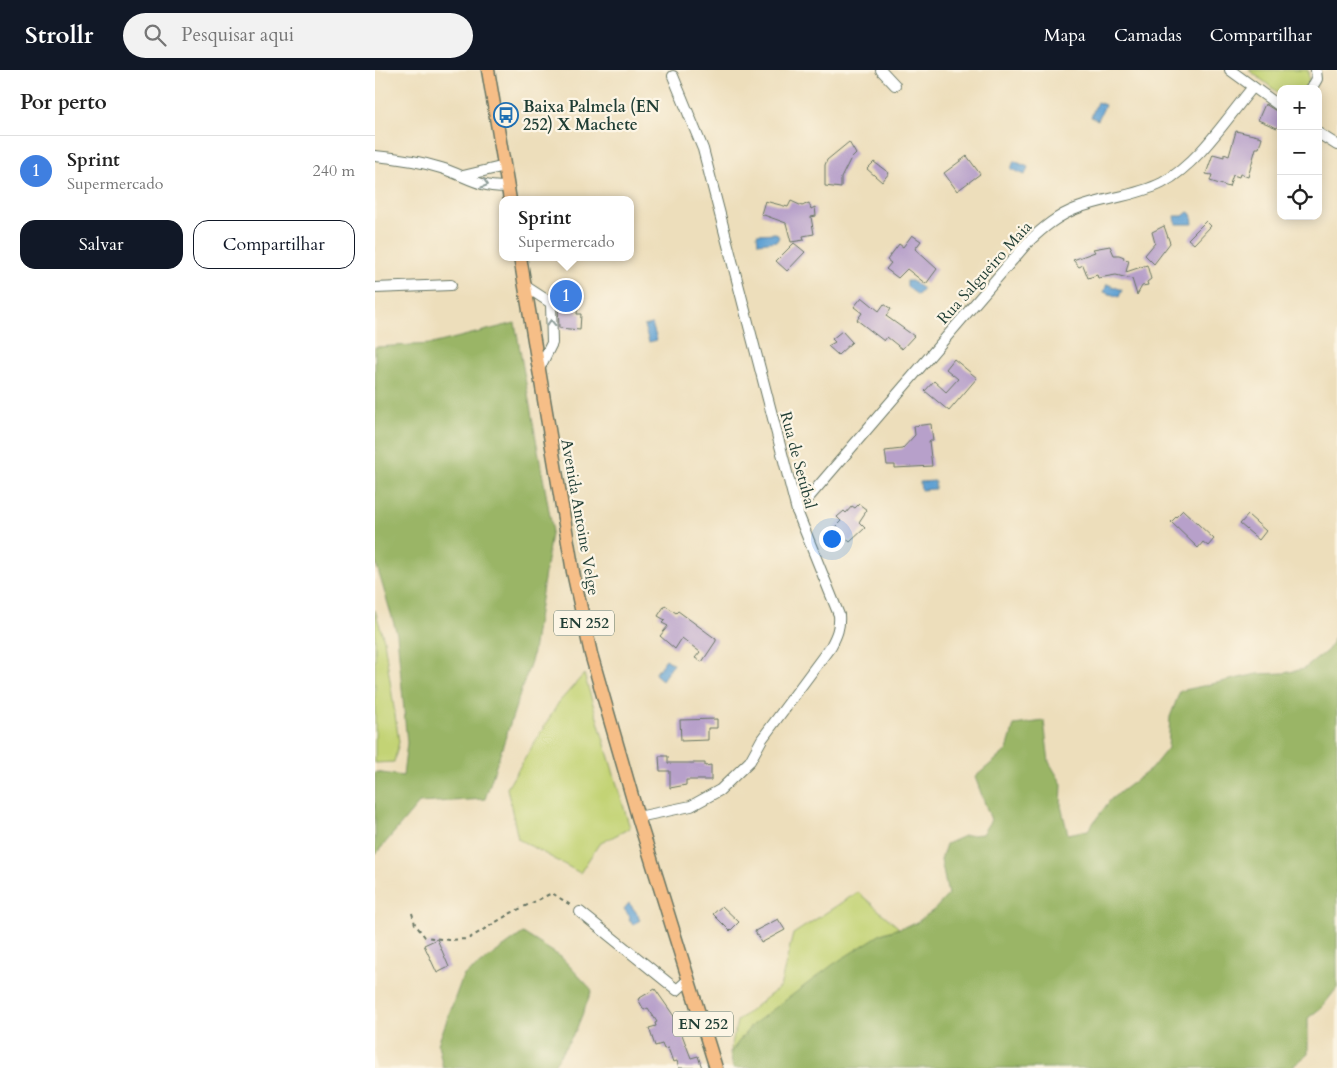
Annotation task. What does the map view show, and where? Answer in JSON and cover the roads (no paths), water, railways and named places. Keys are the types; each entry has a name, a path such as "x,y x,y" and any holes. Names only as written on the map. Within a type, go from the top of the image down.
{"main road":[{"path":"488,70 509,196"},
{"name":"Avenida Antoine Velge","path":"521,261 573,572 589,645 638,818 689,980"},
{"name":"EN 252","path":"689,980 716,1068"}],"street":[{"path":"881,70 895,85"},
{"path":"1230,70 1277,104"},
{"path":"1313,85 1317,79 1316,70"},
{"name":"Rua de Setúbal","path":"638,818 691,806 720,790 750,761 762,739 836,637 839,629 839,615 797,511 703,149 673,76"},
{"name":"Rua Salgueiro Maia","path":"797,511 1028,242 1040,231 1076,208 1151,188 1173,177 1197,156 1253,87"},
{"path":"1322,136 1337,145"},
{"path":"375,156 422,162 487,186 508,186"},
{"path":"463,176 505,166"},
{"path":"375,288 451,286"},
{"path":"525,286 551,303 552,343 539,369"},
{"path":"580,912 677,990 689,980"}],"water":[{"path":"1097,102 1105,105 1098,120 1091,117"},
{"path":"1014,161 1028,167 1025,175 1011,169"},
{"path":"1188,212 1192,214 1193,224 1176,224 1175,216 1183,216"},
{"path":"776,233 779,237 777,241 758,243 757,234"},
{"path":"907,281 912,281 923,289 918,295 907,287"},
{"path":"1107,284 1122,290 1119,297 1104,292"},
{"path":"652,324 657,340 649,342 644,326"},
{"path":"935,481 935,489 921,490 920,482"},
{"path":"666,659 673,664 662,680 655,674"},
{"path":"629,903 640,920 633,925 624,909"}],"place":[{"name":"Baixa Palmela (EN 252) X Machete","path":"506,115"},
{"name":"Sprint","path":"566,296"}]}
